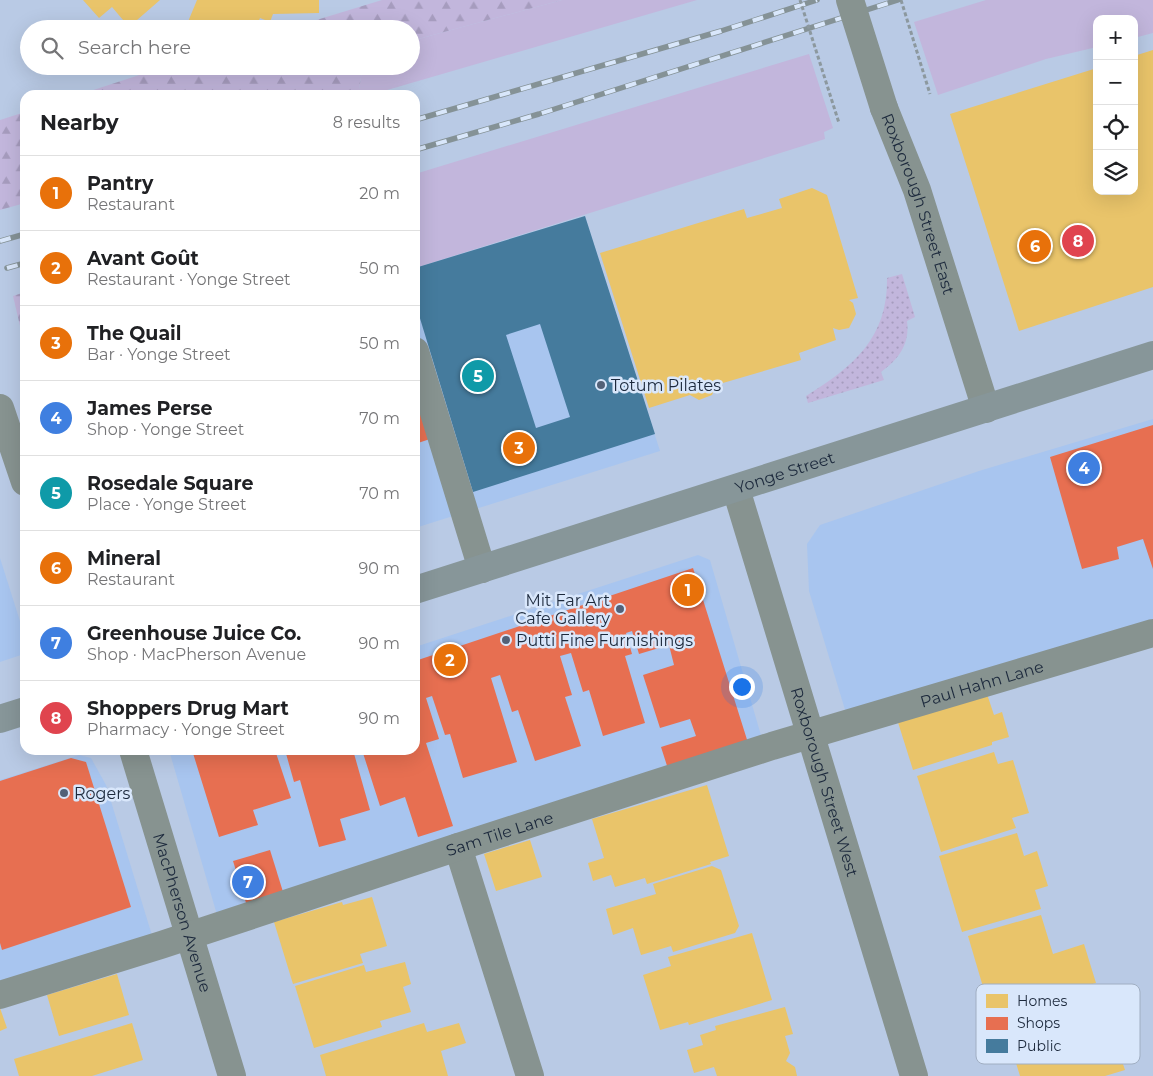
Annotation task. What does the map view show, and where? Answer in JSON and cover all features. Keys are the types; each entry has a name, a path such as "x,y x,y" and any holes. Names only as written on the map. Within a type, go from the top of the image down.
{"main road":[{"name":"Yonge Street","path":"420,588 1153,356"},
{"path":"0,719 20,713"}],"street":[{"name":"Roxborough Street East","path":"850,0 884,108 917,190 986,409"},
{"path":"420,366 482,569"},
{"path":"0,408 20,467"},
{"name":"Roxborough Street West","path":"736,489 914,1076"},
{"name":"Paul Hahn Lane","path":"811,735 1153,633"},
{"name":"Sam Tile Lane","path":"0,995 189,936 458,846 811,735"},
{"name":"MacPherson Avenue","path":"135,755 232,1076"},
{"path":"458,846 530,1076"}],"path":[{"path":"800,0 839,123"},
{"path":"901,0 930,94"}],"shaded area":[{"path":"585,216 660,451 420,526 420,266"},
{"path":"1153,419 1153,644 853,736 809,591 807,544 820,525 979,471"},
{"path":"698,555 710,560 767,756 222,932 170,755 420,755 420,645"},
{"path":"0,558 20,621 20,655 0,662"},
{"path":"79,755 91,758 106,785 158,955 0,1006 0,780"}],"green space":[{"path":"382,0 562,0 420,39 420,20 316,20"},
{"path":"562,0 697,0 387,90 359,90 361,75 420,75 420,39"},
{"path":"986,0 1153,0 1153,33 1138,37 1138,15 1093,15 1093,48 1046,59 938,95 914,22"},
{"path":"809,54 833,128 824,132 825,139 420,266 420,172"},
{"path":"139,75 361,75 359,90 93,90"},
{"path":"20,114 20,204 0,210 0,120"},
{"path":"902,274 915,317 907,321 907,337 902,350 893,362 881,372 884,380 808,403 806,396 839,374 864,349 874,334 881,318 886,299 887,278"},
{"path":"20,294 20,326 13,296"}],"building: Homes":[{"path":"83,0 160,0 137,20 123,20 112,7 99,18"},
{"path":"197,0 319,0 319,13 273,14 271,20 260,18 259,20 189,20"},
{"path":"1153,50 1153,287 1019,331 950,114 1093,69 1093,195 1138,195 1138,55"},
{"path":"812,188 827,195 858,298 849,300 853,303 856,314 849,328 839,330 833,328 836,340 799,353 801,360 716,385 712,395 699,400 690,395 649,408 600,253 744,209 747,218 782,208 779,199"},
{"path":"985,688 994,715 1002,712 1009,737 992,742 992,745 913,770 896,716"},
{"path":"994,752 998,764 1013,760 1029,813 1012,818 1016,828 941,852 917,776"},
{"path":"707,785 729,856 710,862 711,864 647,884 645,878 615,887 611,875 593,881 588,863 604,858 592,819"},
{"path":"1017,833 1024,856 1037,851 1048,886 1035,890 1041,909 962,932 939,856"},
{"path":"530,840 542,877 496,891 484,854"},
{"path":"712,866 721,870 739,926 735,933 673,952 671,946 641,955 633,928 613,935 606,909 656,894 653,884"},
{"path":"372,897 387,946 360,954 363,963 293,984 274,922 342,902 343,905"},
{"path":"1041,915 1053,954 1084,944 1096,983 982,984 968,936"},
{"path":"752,933 772,1000 689,1025 688,1022 660,1030 643,975 671,966 668,957"},
{"path":"405,962 411,984 403,987 411,1012 380,1021 382,1027 314,1048 295,986 364,965 366,972"},
{"path":"117,974 129,1015 59,1036 47,995"},
{"path":"785,1007 793,1034 785,1036 790,1053 786,1061 795,1067 797,1076 717,1076 714,1067 694,1073 687,1050 703,1045 700,1035 716,1030 715,1026"},
{"path":"0,1008 7,1028 0,1031"},
{"path":"132,1023 143,1060 92,1076 19,1076 14,1059"},
{"path":"424,1023 427,1032 459,1023 466,1043 441,1051 448,1076 326,1076 320,1055"},
{"path":"1016,1064 1123,1064 1125,1070 1105,1076 1020,1076"}],"building: Shops":[{"path":"420,400 433,438 420,442"},
{"path":"1153,425 1153,569 1143,539 1117,547 1119,559 1082,569 1050,457"},
{"path":"693,568 749,746 669,772 661,747 696,736 690,719 660,728 643,675 674,665 669,645 639,654 632,631 626,633 632,654 625,656 645,723 603,736 589,690 583,692 571,653 560,656 572,695 565,697 581,746 535,761 518,710 512,712 500,675 491,678 517,762 463,778 450,734 445,735 432,696 426,698 439,739 426,743 453,826 418,837 405,797 380,806 364,755 420,755 420,659"},
{"path":"194,755 277,755 291,798 253,810 258,825 219,837"},
{"path":"286,755 354,755 370,810 340,819 346,840 319,847 300,780 294,782"},
{"path":"71,758 86,762 131,907 2,950 0,943 0,781"},
{"path":"270,850 284,895 247,906 233,861"}],"building: Public":[{"path":"585,216 655,434 473,492 420,318 420,266","holes":["540,324 570,417 536,428 506,335"]}],"railway":[{"path":"420,119 721,31 817,0"},
{"path":"420,149 539,114 898,0"},
{"path":"0,241 20,235"},
{"path":"7,268 20,264"}],"place":[{"name":"Shoppers Drug Mart","path":"1078,241"},
{"name":"Mineral","path":"1035,246"},
{"name":"Rosedale Square","path":"478,376"},
{"name":"Totum Pilates","path":"601,385"},
{"name":"The Quail","path":"519,448"},
{"name":"James Perse","path":"1084,468"},
{"name":"Pantry","path":"688,590"},
{"name":"Mit Far Art Cafe Gallery","path":"620,609"},
{"name":"Putti Fine Furnishings","path":"506,640"},
{"name":"Avant Goût","path":"450,660"},
{"name":"Rogers","path":"64,793"},
{"name":"Greenhouse Juice Co.","path":"248,882"}]}
